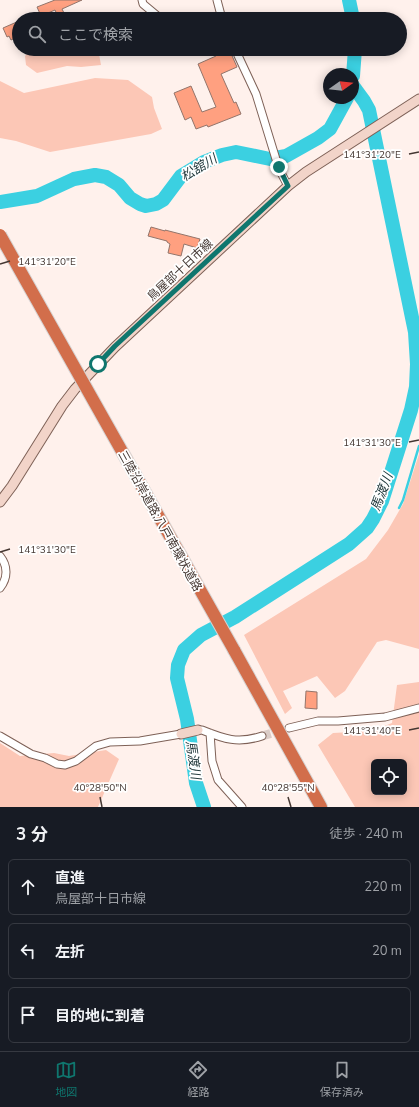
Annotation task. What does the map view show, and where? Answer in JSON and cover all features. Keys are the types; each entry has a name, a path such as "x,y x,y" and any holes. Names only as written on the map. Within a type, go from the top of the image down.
{"highway":[{"name":"三陸沿岸道路;八戸南環状道路","path":"0,235 321,807"}],"main road":[{"name":"鳥屋部十日市線","path":"0,502 12,486 62,406 75,389 115,346 288,186 306,172 419,99"},
{"path":"181,734 198,730"}],"street":[{"path":"142,0 143,4 153,12"},
{"path":"217,0 220,12"},
{"path":"238,56 256,94 279,167 288,186"},
{"path":"0,556 5,565 6,572 3,584 0,588"},
{"path":"289,728 318,720 338,721 385,717 419,708"},
{"path":"198,730 228,739 248,741 262,736"},
{"path":"210,733 212,761 218,780 242,807"},
{"path":"0,736 31,754 45,758 57,764 66,765 96,746 110,742 140,741 181,734"}],"shaded area":[{"path":"25,56 99,56 101,65 81,67 67,66 37,73 26,65"},
{"path":"95,78 128,80 152,97 154,108 162,129 151,134 50,152 16,141 0,138 0,81 24,93"},
{"path":"419,454 419,649 386,640 377,642 345,691 335,698 317,676 283,691 292,708 285,714 244,635 366,559 388,530 403,504"},
{"path":"419,682 419,807 355,807 318,745 333,733 372,731 392,723 397,685"},
{"path":"0,743 20,756 54,753 69,756 106,750 119,759 98,807 0,807"}],"building":[{"path":"55,0 82,0 62,9 64,12 56,12 55,10 50,12 39,12 37,7"},
{"path":"12,24 12,40 9,36 7,37 3,28"},
{"path":"216,56 232,56 237,67 221,74 234,103 236,102 241,114 208,127 207,125 196,129 191,117 185,120 174,93 191,86 202,112 216,107 198,64"},
{"path":"151,227 200,239 197,248 184,244 181,256 168,253 170,244 167,241 148,236"},
{"path":"306,691 317,692 317,709 305,708"}],"waterway":[{"name":"松舘川","path":"349,0 352,12"},
{"name":"松舘川","path":"354,56 354,68"},
{"name":"馬渡川","path":"204,807 196,783 187,719 177,678 178,665 184,650 201,635 235,617 349,544 367,528 382,501 411,410 416,387 417,364 415,332 369,110 359,94"},
{"name":"松舘川","path":"0,202 37,196 74,179 95,175 106,177 119,185 130,198 140,204 146,206 156,204 163,200 181,176 204,162 222,155 236,152 270,159 286,156 318,138 330,129 344,104"},
{"path":"399,508 403,500 419,446"}],"tunnel":[{"path":"262,736 289,728"}],"route":[{"path":"98,364 115,346 288,186 279,167"}]}
